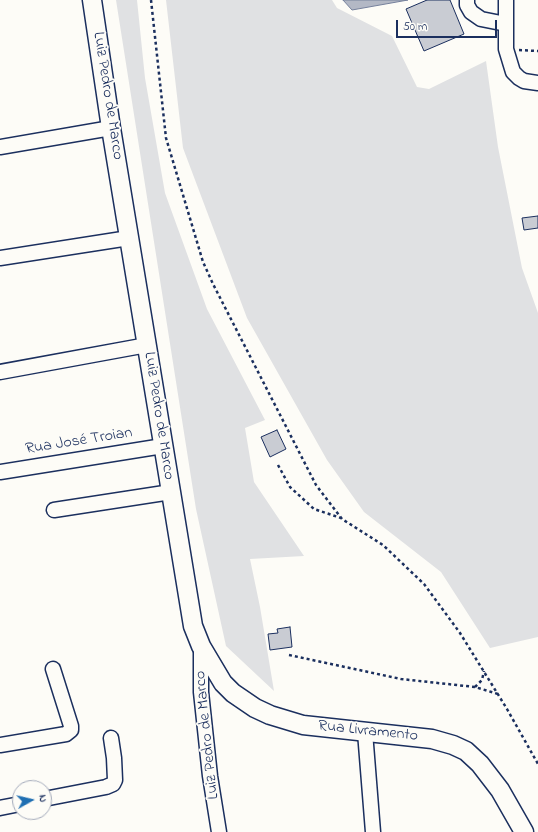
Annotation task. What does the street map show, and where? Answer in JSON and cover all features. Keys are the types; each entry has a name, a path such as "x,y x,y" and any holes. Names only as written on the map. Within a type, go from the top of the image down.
{"main road":[{"name":"Luiz Pedro de Marco","path":"92,0 111,128 163,446 194,626 201,646"},
{"name":"Rua Livramento","path":"201,646 223,683 255,708 270,715 303,725 432,739 454,745 466,751 480,764 500,790 524,832"}],"street":[{"path":"467,0 467,5 471,12 480,19 506,24"},
{"path":"506,0 506,49 513,72 524,81 538,83"},
{"path":"0,147 111,128"},
{"path":"0,258 129,238"},
{"path":"0,372 147,345"},
{"name":"Rua José Troian","path":"0,472 163,446"},
{"path":"54,510 171,492"},
{"name":"Luiz Pedro de Marco","path":"201,646 201,692 210,776 219,832"},
{"path":"0,745 66,734 70,730 71,726 53,670"},
{"path":"365,732 373,832"},
{"path":"52,798 106,788 112,784 115,780 111,738"},
{"path":"0,808 12,806"}],"path":[{"path":"151,0 166,138 203,262 316,485 342,519"},
{"path":"506,49 538,51"},
{"path":"278,465 290,487 314,509 342,519 383,545 424,584 460,633 498,694 538,764"},
{"path":"289,655 401,679 475,687 498,694"},
{"path":"475,687 482,680 484,671"}],"shaded area":[{"path":"116,0 137,0 145,78 165,193 207,309 265,420 245,428 254,482 304,556 250,559 260,607 274,691 226,646 196,509"},
{"path":"166,0 332,0 337,8 392,36 417,87 429,89 486,61 498,147 522,268 538,313 538,637 490,648 441,572 364,512 327,460 247,318 183,148"},
{"path":"343,0 408,0 352,10"}],"building":[{"path":"427,0 450,0 464,34 424,51 406,9"},
{"path":"538,216 538,228 524,230 522,218"},
{"path":"277,430 286,449 270,457 261,437"},
{"path":"290,627 292,647 270,650 268,634 278,633 277,629"}]}
